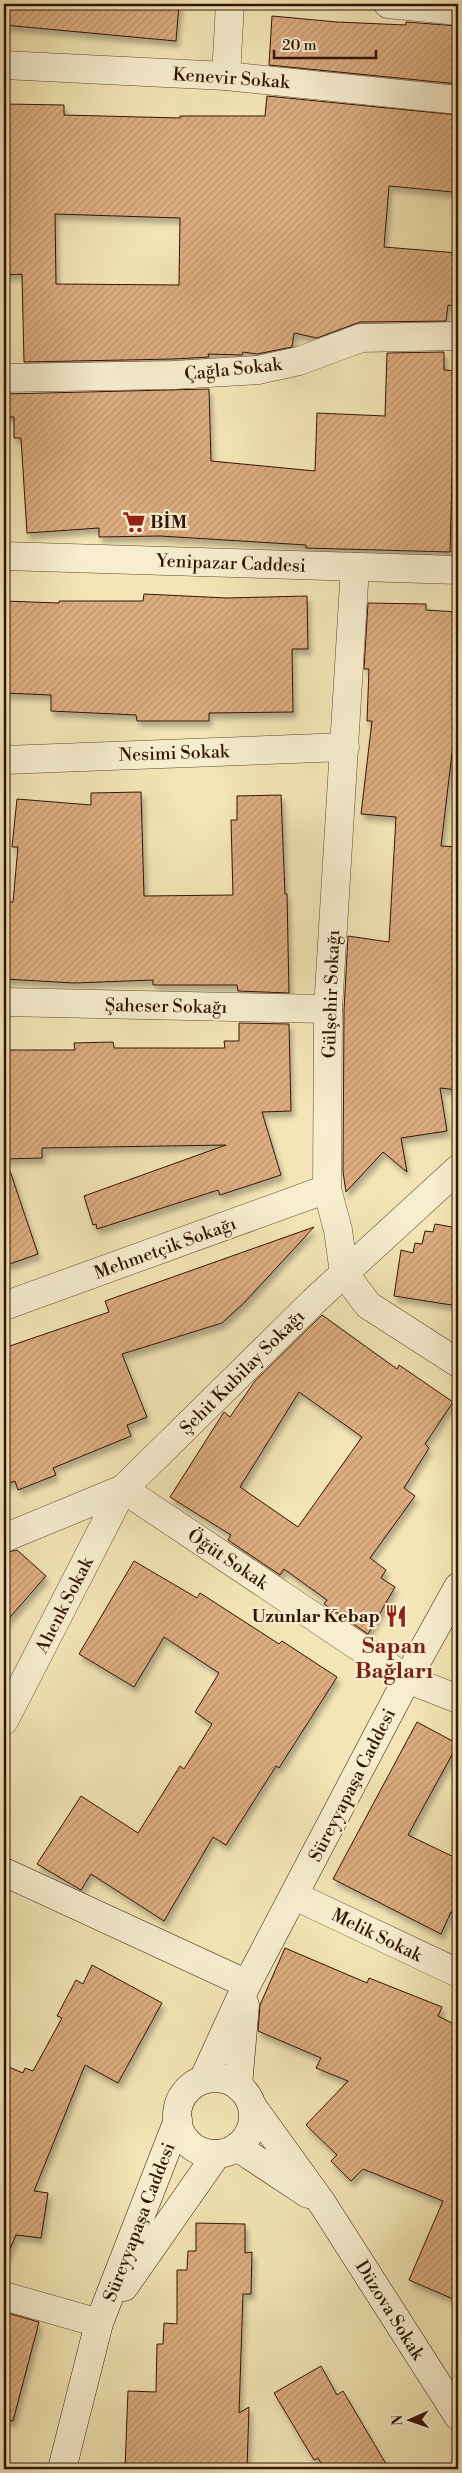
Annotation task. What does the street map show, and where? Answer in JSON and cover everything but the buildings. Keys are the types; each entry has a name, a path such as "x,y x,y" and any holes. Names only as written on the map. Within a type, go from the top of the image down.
{"street":[{"path":"226,76 230,4"},
{"path":"388,4 458,11"},
{"name":"Kenevir Sokak","path":"4,65 226,76 458,100"},
{"name":"Çağla Sokak","path":"4,378 174,375 258,370 299,361 361,338 458,336"},
{"name":"Yenipazar Caddesi","path":"4,556 355,567 378,566 458,570"},
{"name":"Gülşehir Sokağı","path":"355,567 328,1009 327,1189 338,1230 344,1273 368,1305 458,1363"},
{"name":"Nesimi Sokak","path":"4,760 345,747"},
{"name":"Şaheser Sokağı","path":"4,1002 328,1009"},
{"name":"Şehit Kubilay Sokağı","path":"4,1538 123,1489 344,1273 458,1169"},
{"name":"Mehmetçik Sokağı","path":"4,1306 327,1189"},
{"name":"Öğüt Sokak","path":"123,1489 407,1679 458,1699"},
{"name":"Ahenk Sokak","path":"4,1721 123,1489"},
{"name":"Süreyyapaşa Caddesi","path":"62,2469 99,2323 178,2120 183,2096 203,2080 247,1984 295,1896 407,1679 458,1587"},
{"path":"4,1872 247,1984"},
{"name":"Melik Sokak","path":"295,1896 458,1973"},
{"name":"Süreyyapaşa Caddesi","path":"99,2323 227,2151 245,2140 250,2130 253,2119 245,2096 247,1984"},
{"path":"203,2080 215,2078 228,2080 245,2096"},
{"name":"Düzova Sokak","path":"245,2096 322,2203 458,2416"},
{"name":"Süreyyapaşa Caddesi","path":"178,2120 181,2131 187,2141 200,2151 227,2151"},
{"path":"227,2151 322,2203"},
{"path":"4,2296 99,2323"}],"place":[{"name":"BİM","path":"134,522"},
{"name":"Uzunlar Kebap","path":"396,1616"}],"district":[{"name":"Sapan Bağları","path":"394,1658"}]}
